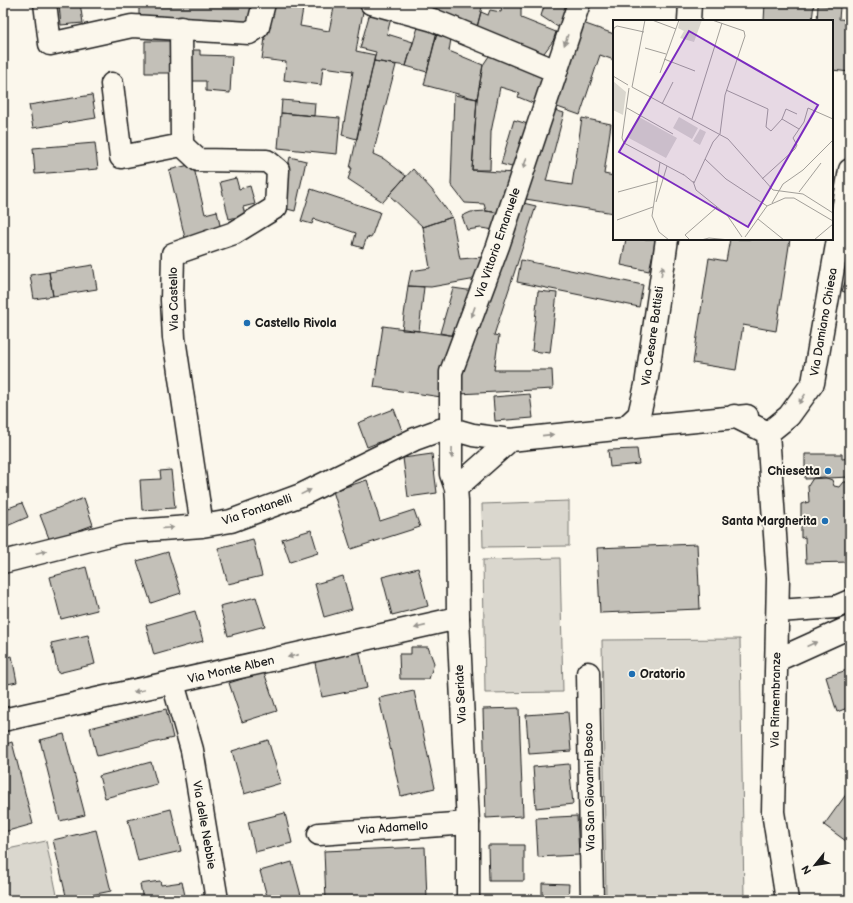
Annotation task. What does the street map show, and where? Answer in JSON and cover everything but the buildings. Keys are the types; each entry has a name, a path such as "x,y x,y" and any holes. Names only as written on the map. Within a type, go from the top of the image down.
{"street":[{"path":"45,3 50,44 132,26 249,33 258,27 264,3"},
{"path":"371,3 433,20 556,71"},
{"name":"Via Vittorio Emanuele","path":"456,488 451,474 451,372 498,246 579,3"},
{"path":"689,20 690,3"},
{"path":"112,84 120,157 182,145 181,28"},
{"name":"Via Castello","path":"182,145 198,160 267,161 278,170 276,207 234,232 173,254 172,300 174,338 202,526"},
{"name":"Via Damiano Chiesa","path":"768,433 789,416 813,383 846,222 850,170"},
{"name":"Via Cesare Battisti","path":"625,428 639,415 667,240"},
{"path":"643,397 668,424"},
{"path":"452,429 473,435 510,440 734,416 789,416"},
{"path":"734,416 768,433"},
{"name":"Via Rimembranze","path":"774,499 789,416"},
{"name":"Via Fontanelli","path":"3,562 121,532 202,526 232,521 263,511 301,495 415,439 440,430 452,429"},
{"name":"Via Rimembranze","path":"768,433 774,499 778,611 773,812 787,900"},
{"path":"456,488 510,440"},
{"name":"Via Seriate","path":"456,488 458,618 468,822 468,900"},
{"path":"778,611 836,607 850,601"},
{"name":"Via Monte Alben","path":"3,720 458,618"},
{"path":"777,660 850,627"},
{"name":"Via San Giovanni Bosco","path":"588,673 592,900"},
{"name":"Via delle Nebbie","path":"173,683 192,750 217,900"},
{"name":"Via Adamello","path":"319,834 468,822"}],"shaded area":[{"path":"569,501 569,546 483,547 482,504"},
{"path":"560,558 563,692 485,693 483,560"},
{"path":"740,639 744,900 606,900 602,640"},
{"path":"46,841 58,900 3,900 3,850"}],"place":[{"name":"Castello Rivola","path":"247,323"},
{"name":"Chiesetta","path":"828,471"},
{"name":"Santa Margherita","path":"825,521"},
{"name":"Oratorio","path":"632,674"}]}
